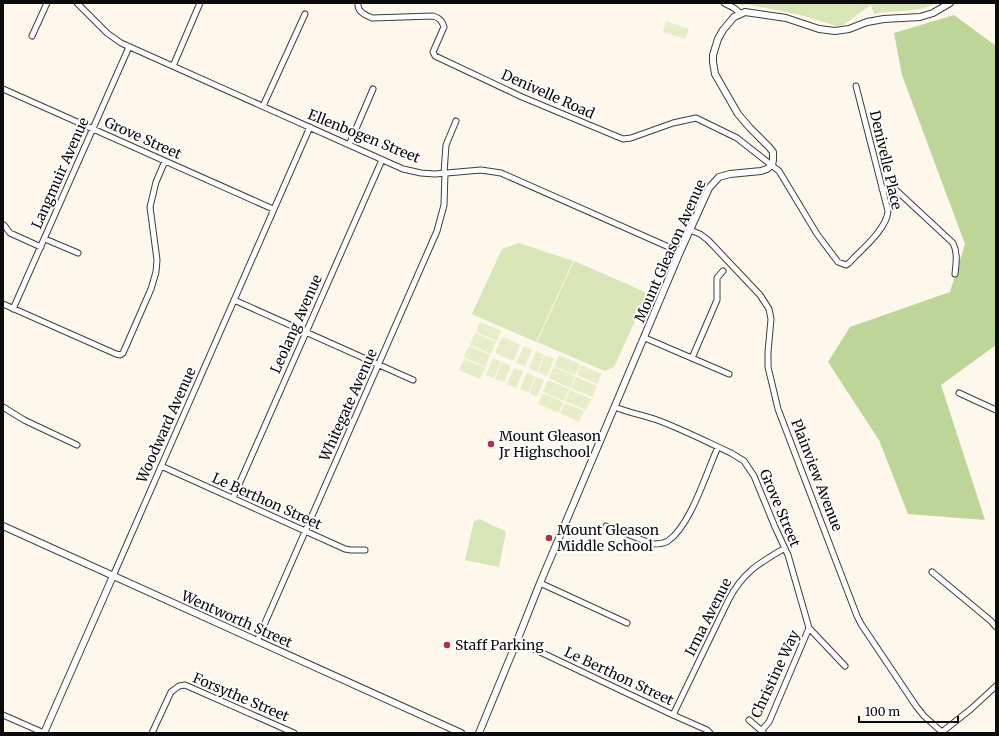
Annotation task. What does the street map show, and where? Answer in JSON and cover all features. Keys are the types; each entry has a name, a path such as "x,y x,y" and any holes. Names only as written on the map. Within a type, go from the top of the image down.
{"street":[{"path":"32,36 47,3"},
{"name":"Ellenbogen Street","path":"77,3 107,33 130,47 382,160 413,171 435,174 481,170 500,173 680,252"},
{"path":"173,66 200,3"},
{"name":"Denivelle Road","path":"358,3 360,11 365,16 372,18 433,16 438,18 444,27 434,48 433,52 435,56 522,97 602,131 623,139 631,138 673,123 696,118 737,138 772,165"},
{"path":"724,3 740,13"},
{"path":"772,165 773,152 738,114 715,74 713,62 715,49 723,30 734,17 740,13 752,13 786,18 819,29 835,31 849,29 867,22 884,19 927,15 950,3"},
{"path":"263,106 304,14"},
{"name":"Langmuir Avenue","path":"13,309 92,129 130,47"},
{"name":"Denivelle Place","path":"772,165 782,176 817,234 841,265 846,266 849,264 886,222 888,211 856,86"},
{"name":"Grove Street","path":"3,89 273,209"},
{"path":"349,145 373,89"},
{"name":"Whitegate Avenue","path":"257,641 437,231 444,205 446,146 456,121"},
{"name":"Woodward Avenue","path":"44,733 273,209 310,128"},
{"name":"Leolang Avenue","path":"233,498 382,160"},
{"path":"3,304 120,355 125,350 152,289 157,260 150,207 156,182 166,161"},
{"name":"Mount Gleason Avenue","path":"479,733 540,583 645,338 680,252 709,188 716,179 730,174 761,171 768,169 772,165"},
{"path":"882,189 896,190 953,244 956,248 955,274"},
{"path":"4,225 10,233 41,247"},
{"name":"Plainview Avenue","path":"690,230 700,234 708,240 760,295 769,309 771,319 767,356 768,367 778,409 857,616 916,706 924,716 942,732"},
{"path":"45,238 78,253"},
{"path":"692,358 717,300 717,278 723,272"},
{"path":"234,300 413,380"},
{"path":"645,338 728,374"},
{"path":"959,393 996,410"},
{"path":"3,407 24,420 77,444"},
{"name":"Grove Street","path":"615,407 658,421 718,447 737,457 749,468 754,476 774,527 785,548 809,628 845,666"},
{"path":"606,526 653,544 667,541 677,531 687,516 718,447"},
{"name":"Le Berthon Street","path":"161,466 345,549 365,550"},
{"name":"Wentworth Street","path":"3,526 461,733"},
{"name":"Irma Avenue","path":"673,715 736,586 753,568 785,548"},
{"path":"932,572 991,621 996,627"},
{"path":"540,583 627,624"},
{"name":"Christine Way","path":"762,732 768,722 809,628"},
{"name":"Le Berthon Street","path":"517,641 707,730 710,733"},
{"name":"Forsythe Street","path":"152,733 169,695 173,689 179,686 188,686 294,733"},
{"path":"942,732 972,709 996,686"},
{"path":"3,715 44,733"},
{"path":"749,720 762,732"}],"green space":[{"path":"736,3 936,3 921,9 874,14 871,5 843,25 836,26 801,15 745,4 742,6"},
{"path":"954,15 996,46 996,345 941,385 985,520 908,514 879,440 828,362 850,327 950,292 965,244 902,75 894,33"},
{"path":"666,21 689,29 685,39 663,32"},
{"path":"519,243 573,261 536,342 472,314 502,249"},
{"path":"574,261 645,292 646,297 614,367 605,371 537,342"},
{"path":"480,322 501,331 497,341 476,332"},
{"path":"475,333 496,342 491,354 470,345"},
{"path":"502,337 511,340 504,357 495,353"},
{"path":"511,341 520,345 513,361 504,357"},
{"path":"469,346 490,355 485,367 464,357"},
{"path":"524,346 532,350 525,366 516,363"},
{"path":"536,351 544,355 537,372 529,368"},
{"path":"545,355 554,359 547,376 538,372"},
{"path":"559,355 580,364 575,375 554,366"},
{"path":"493,358 501,362 494,378 486,375"},
{"path":"464,359 485,368 480,379 459,370"},
{"path":"502,362 511,366 504,382 495,379"},
{"path":"581,365 602,374 597,384 577,375"},
{"path":"554,367 575,376 570,388 549,378"},
{"path":"514,368 523,371 516,388 507,384"},
{"path":"527,373 535,376 528,393 520,389"},
{"path":"536,377 544,380 537,397 529,393"},
{"path":"576,377 597,386 592,397 571,388"},
{"path":"548,380 569,389 564,401 543,392"},
{"path":"570,390 591,399 586,410 565,401"},
{"path":"542,393 563,402 559,413 538,404"},
{"path":"565,403 584,411 579,422 560,413"},
{"path":"480,519 506,532 499,567 465,560 474,521"}],"place":[{"name":"Mount Gleason Jr Highschool","path":"491,444"},
{"name":"Mount Gleason Middle School","path":"549,538"},
{"name":"Staff Parking","path":"447,645"}]}
